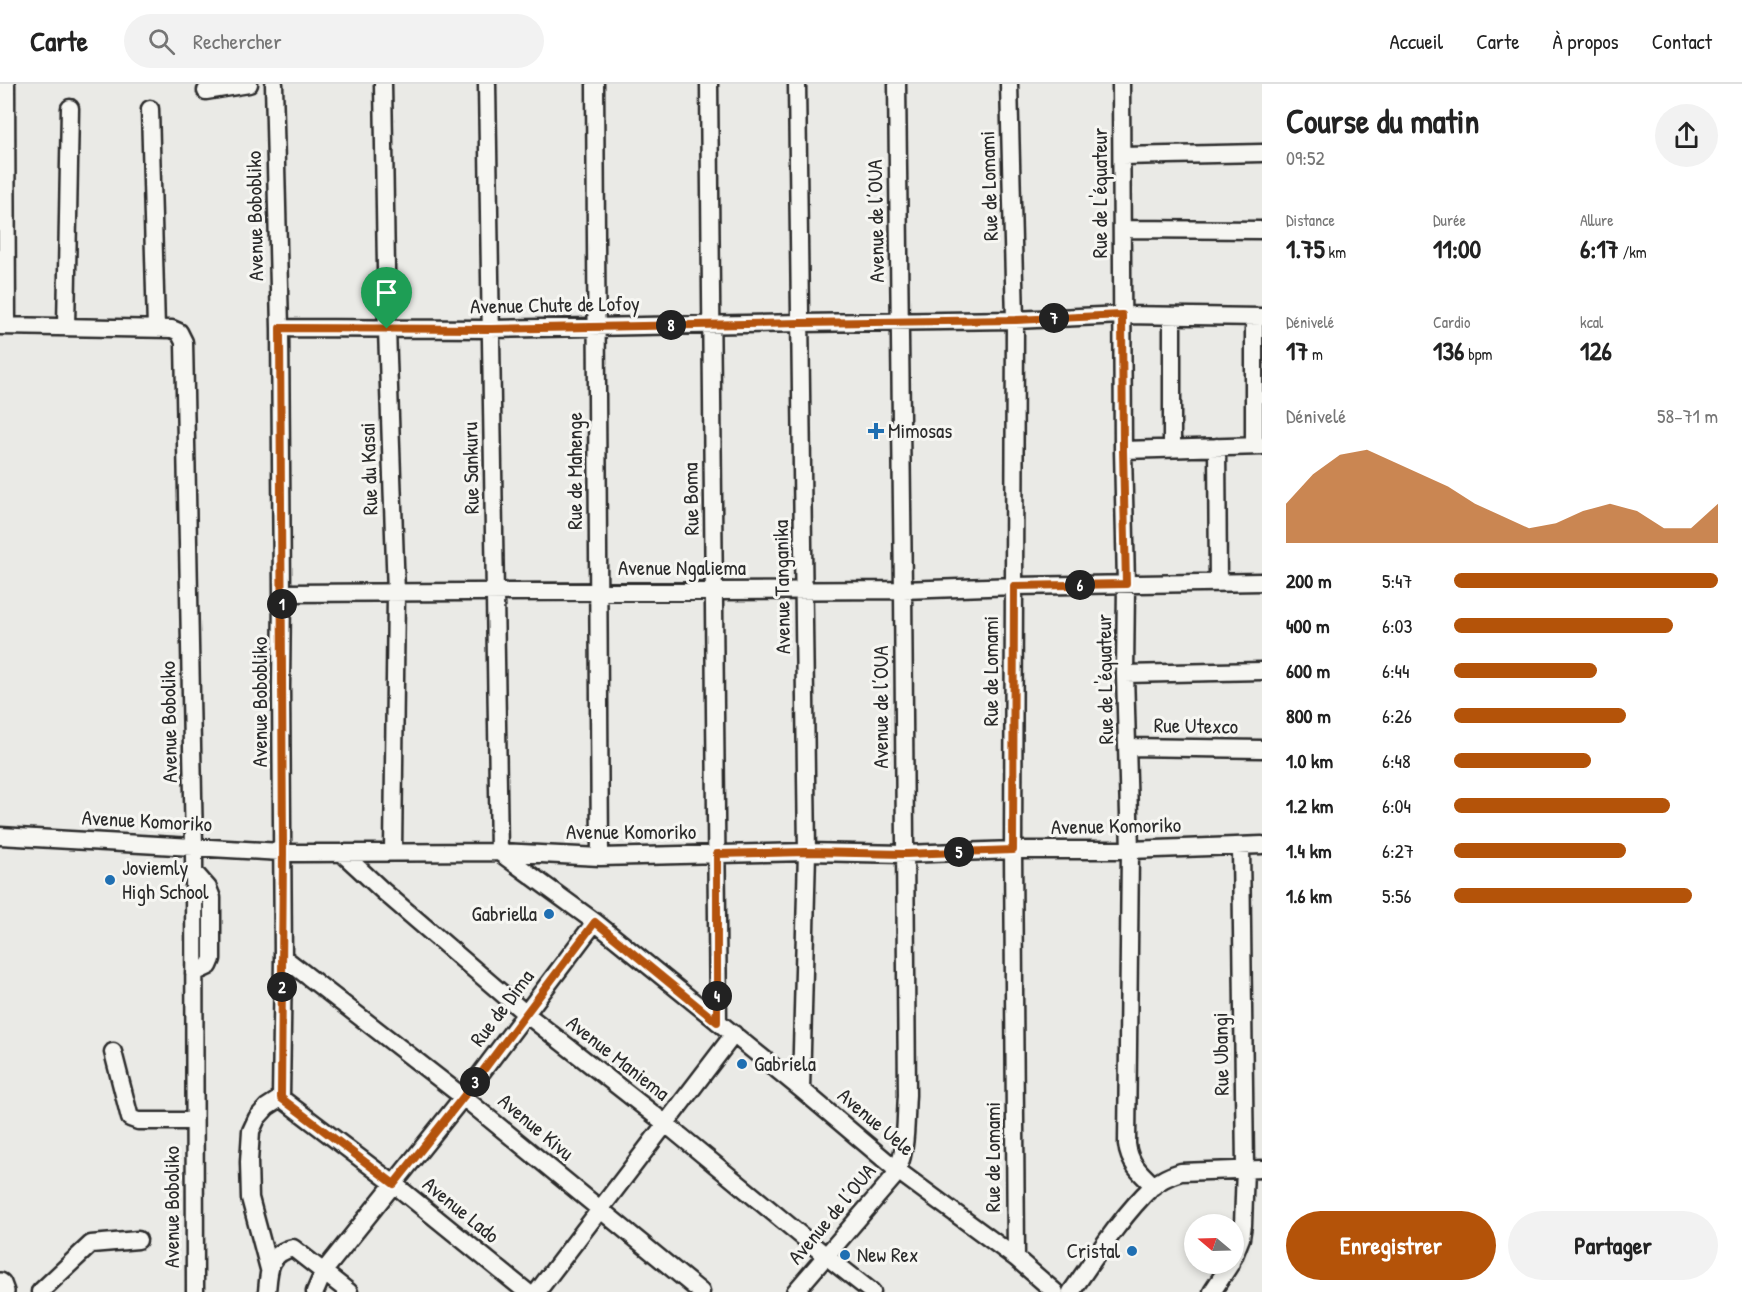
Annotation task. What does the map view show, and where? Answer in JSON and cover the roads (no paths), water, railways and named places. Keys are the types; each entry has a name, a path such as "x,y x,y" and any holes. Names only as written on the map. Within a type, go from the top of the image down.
{"main road":[{"path":"0,1284 3,1292"}],"street":[{"path":"6,84 4,326 156,328 150,109"},
{"path":"206,91 249,84"},
{"name":"Avenue Bobobliko","path":"274,84 280,328 282,593 281,1098"},
{"name":"Rue du Kasai","path":"383,84 387,329 396,593 393,852"},
{"name":"Rue Sankuru","path":"487,84 499,852"},
{"name":"Rue de Mahenge","path":"595,84 600,857"},
{"name":"Rue Boma","path":"709,84 717,1022"},
{"name":"Avenue Tanganika","path":"797,84 807,852 801,1089"},
{"name":"Avenue de l’OUA","path":"795,1292 898,1171 902,1154 907,1095 897,84"},
{"name":"Rue de Lomami","path":"1009,84 1016,320 1013,850 1016,1258"},
{"name":"Rue de L'équateur","path":"1121,84 1125,674 1130,850 1127,1144 1128,1153 1138,1172 1154,1186"},
{"path":"66,327 70,108"},
{"path":"1122,156 1262,153"},
{"path":"1123,229 1262,230"},
{"name":"Avenue Chute de Lofoy","path":"280,328 491,329 899,323 1122,315 1258,317"},
{"path":"1172,316 1172,448"},
{"path":"1123,450 1258,446 1258,317"},
{"name":"Avenue Boboliko","path":"156,328 179,332 184,342 194,846 195,1292"},
{"path":"1217,447 1218,583"},
{"name":"Avenue Ngaliema","path":"282,593 903,590 1262,582"},
{"path":"1125,674 1262,671"},
{"name":"Rue Utexco","path":"1128,747 1262,749"},
{"name":"Avenue Komoriko","path":"0,836 283,852 499,852 600,857 807,852 905,854 1013,850 1130,850 1262,845"},
{"name":"Rue Ubangi","path":"1241,847 1253,1168 1244,1225"},
{"name":"Avenue Uele","path":"499,852 595,922 898,1171 1016,1258 1056,1292"},
{"name":"Avenue Maniema","path":"342,853 526,1014 666,1124 872,1292"},
{"name":"Rue de Dima","path":"315,1292 324,1271 464,1096 595,922"},
{"name":"Avenue Kivu","path":"283,957 464,1096 701,1292"},
{"path":"537,1292 734,1034"},
{"path":"113,1052 130,1118 138,1121 194,1121"},
{"path":"267,1292 269,1269 250,1198 251,1131 257,1118 267,1107 281,1098"},
{"name":"Avenue Lado","path":"281,1098 394,1184 527,1292"},
{"path":"1071,1292 1126,1217 1154,1186 1173,1174 1181,1172 1253,1168"},
{"path":"40,1292 92,1244 138,1240"},
{"path":"269,1269 281,1251 293,1248 349,1292"},
{"path":"1212,1292 1224,1274"}],"place":[{"name":"Mimosas","path":"876,431"},
{"name":"Joviemly High School","path":"110,880"},
{"name":"Gabriella","path":"549,914"},
{"name":"Gabriela","path":"742,1064"},
{"name":"Cristal","path":"1132,1251"},
{"name":"New Rex","path":"845,1255"}]}
